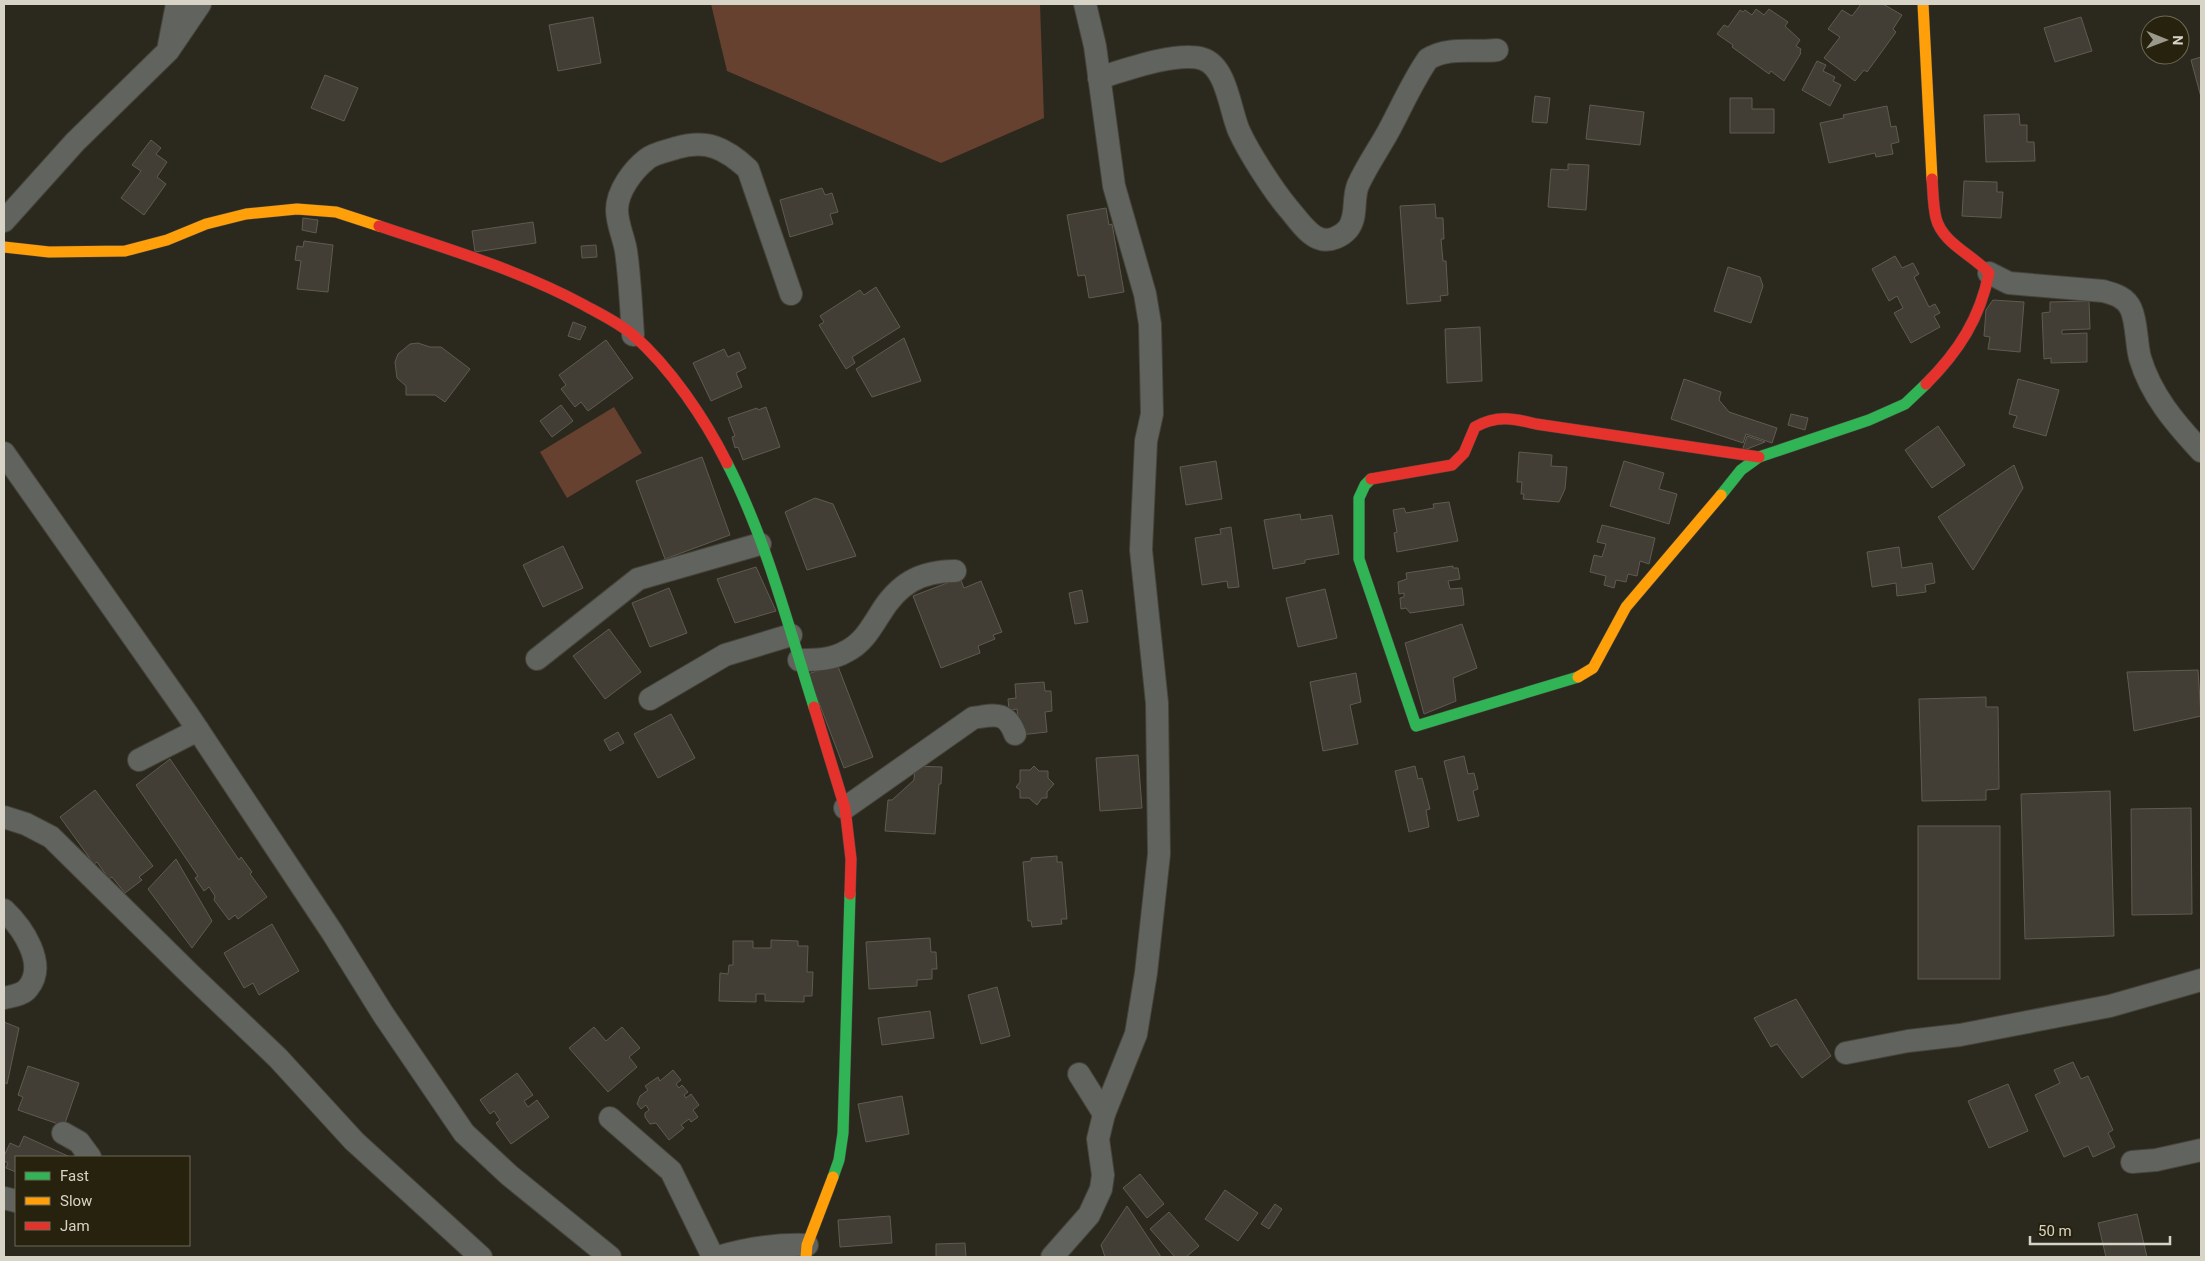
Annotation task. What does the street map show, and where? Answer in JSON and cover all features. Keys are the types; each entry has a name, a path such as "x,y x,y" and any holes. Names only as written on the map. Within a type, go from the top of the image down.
{"street":[{"path":"168,51 177,4"},
{"path":"4,221 76,142 168,51 200,4"},
{"path":"1059,1255 1089,1215 1101,1189 1103,1175 1098,1139 1104,1114 1136,1034 1146,973 1159,854 1157,703 1141,550 1146,441 1152,414 1153,380 1150,324 1145,294 1114,186 1095,46 1085,4"},
{"path":"1922,6 1927,62 1929,140 1936,218 1939,228 1954,245 1983,266 1989,273 2009,283 2103,291 2117,294 2125,300 2131,308 2140,358 2154,391 2172,420 2201,451"},
{"path":"1099,78 1153,62 1185,58 1201,58 1209,61 1218,71 1227,91 1239,131 1279,197 1309,232 1320,239 1330,239 1341,236 1349,228 1355,214 1358,186 1428,60 1438,53 1458,51 1479,53 1497,50"},
{"path":"633,335 626,251 617,211 620,193 632,174 648,158 692,144 714,146 732,155 748,169 791,294"},
{"path":"4,247 50,252 125,251 167,240 206,224 246,214 297,209 336,212 494,264 563,294 615,322 633,335 671,376 712,434 738,485 760,544 791,634 845,808 851,859 848,1020 843,1133 839,1160 806,1251 782,1244 747,1248 718,1257"},
{"path":"1760,457 1536,424 1509,417 1497,417 1484,421 1476,427 1466,452 1460,461 1452,465 1372,478 1365,485 1359,498 1359,559 1416,726 1573,680 1592,668 1626,607 1704,517 1741,470 1760,457 1869,420 1906,404 1936,374 1960,346 1984,296 1989,273"},
{"path":"4,453 198,730 332,932 388,1022 464,1133 509,1175 610,1257"},
{"path":"538,659 638,579 760,544"},
{"path":"799,660 824,660 848,651 868,634 895,592 915,578 938,571 955,571"},
{"path":"650,699 725,655 791,634"},
{"path":"845,808 973,718 993,715 1003,716 1011,724 1015,734"},
{"path":"139,760 198,730"},
{"path":"4,817 26,824 51,837 58,843 278,1058 354,1141 481,1257"},
{"path":"4,910 15,921 32,948 35,970 28,989 20,995 4,998"},
{"path":"1846,1053 1908,1041 1960,1035 2110,1006 2201,980"},
{"path":"1078,1074 1104,1114"},
{"path":"610,1118 671,1171 713,1257"},
{"path":"64,1133 79,1142 89,1156"},
{"path":"2132,1162 2156,1160 2201,1150"}],"shaded area":[{"path":"711,4 1040,4 1044,118 941,163 727,71"},
{"path":"614,407 642,453 567,498 540,452"}],"building":[{"path":"1861,4 1883,4 1902,15 1893,29 1896,32 1867,72 1864,70 1855,81 1824,58 1840,37 1828,29 1842,10 1852,16"},
{"path":"1756,9 1764,15 1769,9 1788,22 1785,26 1800,40 1796,46 1801,49 1801,53 1784,81 1771,71 1769,74 1717,34 1724,25 1728,27 1740,10 1743,12 1745,10 1752,15"},
{"path":"593,17 601,63 558,71 549,25"},
{"path":"2081,17 2092,51 2055,62 2044,28"},
{"path":"2201,57 2201,97 2191,60"},
{"path":"1817,61 1826,65 1823,71 1835,77 1833,81 1841,85 1830,106 1802,90"},
{"path":"325,75 358,88 344,121 311,108"},
{"path":"1535,96 1550,98 1547,123 1532,122"},
{"path":"1730,98 1752,98 1752,109 1774,109 1774,133 1730,133"},
{"path":"1590,105 1644,112 1640,145 1586,139"},
{"path":"1887,106 1891,127 1896,126 1899,142 1891,144 1893,154 1876,157 1875,153 1829,163 1820,123 1844,118 1843,115"},
{"path":"2019,114 2020,125 2027,125 2027,142 2034,142 2035,161 1986,162 1984,115"},
{"path":"151,140 161,148 156,154 167,162 157,177 166,184 144,215 121,198 141,171 132,165"},
{"path":"1568,164 1589,165 1586,210 1548,207 1551,169 1568,170"},
{"path":"1964,181 1997,182 1997,192 2003,192 2001,218 1962,216"},
{"path":"822,188 825,195 832,193 838,212 830,214 833,224 790,237 780,200"},
{"path":"1435,204 1436,218 1443,218 1444,239 1441,239 1443,261 1446,261 1448,295 1440,296 1441,301 1407,304 1400,206"},
{"path":"1106,208 1109,225 1112,224 1124,292 1089,298 1085,275 1078,276 1067,215"},
{"path":"303,218 318,220 316,233 302,230"},
{"path":"533,222 536,243 475,252 472,231"},
{"path":"304,241 333,245 328,292 297,289 301,261 295,260 297,246 303,247"},
{"path":"596,245 597,257 582,258 581,246"},
{"path":"1895,256 1902,268 1913,263 1919,274 1914,277 1929,307 1935,304 1940,313 1934,316 1940,327 1911,343 1894,313 1903,308 1897,296 1889,301 1872,269"},
{"path":"1728,267 1760,277 1763,286 1751,323 1714,311"},
{"path":"876,287 900,327 852,357 855,363 846,369 819,325 824,322 820,316 860,290 864,295"},
{"path":"1993,300 2024,302 2020,352 1988,349 1990,337 1984,336 1986,310"},
{"path":"2089,301 2090,329 2062,330 2062,334 2087,333 2087,362 2051,363 2051,358 2044,359 2042,313 2050,312 2050,302"},
{"path":"573,322 586,327 580,340 568,336"},
{"path":"1480,327 1482,381 1447,383 1445,329"},
{"path":"904,338 921,381 872,397 856,369"},
{"path":"606,340 633,378 588,411 581,402 575,407 561,389 566,385 559,375"},
{"path":"418,343 430,347 441,347 470,369 445,402 435,395 406,395 406,386 397,378 395,362 398,354 410,344"},
{"path":"724,349 728,357 739,352 746,368 736,373 742,387 711,401 693,363"},
{"path":"1684,379 1721,392 1719,400 1729,412 1777,428 1772,443 1746,434 1743,443 1671,419"},
{"path":"2018,379 2059,390 2046,436 2013,427 2017,416 2009,414"},
{"path":"561,405 573,421 552,437 540,421"},
{"path":"766,407 780,447 743,460 738,447 735,448 732,437 735,436 728,418 757,408 758,410"},
{"path":"1791,414 1808,418 1805,430 1788,425"},
{"path":"1938,426 1965,465 1932,488 1905,450"},
{"path":"1747,436 1765,442 1742,451"},
{"path":"1519,452 1552,455 1551,466 1567,467 1565,489 1559,502 1523,499 1524,494 1521,494 1522,482 1517,482"},
{"path":"702,457 730,535 665,559 636,481"},
{"path":"1216,461 1222,499 1186,505 1180,467"},
{"path":"1624,461 1664,473 1659,489 1677,494 1669,524 1610,506"},
{"path":"2014,465 2023,488 1973,570 1938,517"},
{"path":"815,498 833,504 856,556 807,570 785,512"},
{"path":"1449,502 1458,541 1397,552 1394,533 1397,532 1393,510 1404,508 1406,513 1434,508 1433,504"},
{"path":"1300,514 1301,520 1332,515 1339,554 1305,560 1305,563 1273,569 1264,520"},
{"path":"1602,525 1655,538 1649,564 1640,561 1637,576 1628,574 1626,582 1616,580 1614,588 1604,585 1606,576 1590,572 1594,555 1602,557 1606,544 1597,542"},
{"path":"1231,527 1239,587 1228,588 1227,581 1202,585 1195,538 1221,534 1220,529"},
{"path":"563,546 583,588 543,607 523,565"},
{"path":"1899,547 1902,568 1932,563 1935,583 1925,585 1926,592 1897,596 1896,583 1872,587 1867,552"},
{"path":"1453,566 1453,568 1458,568 1460,579 1448,581 1450,589 1462,588 1464,605 1410,613 1406,608 1401,609 1400,598 1404,597 1404,593 1399,594 1398,582 1407,579 1406,573"},
{"path":"756,567 776,611 735,623 717,579"},
{"path":"960,578 964,588 981,581 1002,632 993,635 995,639 978,646 980,653 941,668 913,596"},
{"path":"669,588 687,633 650,647 632,603"},
{"path":"1325,589 1337,638 1298,647 1286,598"},
{"path":"1082,590 1088,622 1075,624 1069,593"},
{"path":"1462,624 1477,668 1453,678 1456,701 1424,714 1405,643"},
{"path":"609,629 641,672 605,699 573,656"},
{"path":"837,664 873,757 844,768 808,674"},
{"path":"2198,670 2201,716 2134,731 2127,672"},
{"path":"1356,673 1361,702 1350,705 1358,744 1323,751 1310,682"},
{"path":"1044,682 1045,691 1051,691 1052,711 1045,712 1047,732 1020,735 1017,709 1009,710 1008,699 1016,698 1015,684"},
{"path":"1986,697 1986,707 1998,707 1999,789 1986,790 1986,800 1922,801 1919,699"},
{"path":"671,714 695,758 658,778 634,734"},
{"path":"618,732 624,743 610,751 604,740"},
{"path":"1138,755 1142,808 1100,811 1096,758"},
{"path":"1464,756 1468,774 1474,773 1478,789 1473,791 1479,816 1458,821 1444,761"},
{"path":"170,759 239,860 241,857 252,872 250,874 267,897 238,919 235,915 229,920 214,900 215,896 209,887 204,891 195,878 198,876 136,785"},
{"path":"915,766 942,767 935,834 885,831 888,800 892,800 914,780"},
{"path":"1034,766 1039,771 1048,771 1048,778 1054,784 1047,792 1047,798 1042,798 1037,805 1029,798 1020,798 1020,790 1016,787 1020,782 1020,770 1030,770"},
{"path":"1415,766 1418,779 1422,778 1430,809 1426,810 1429,827 1409,832 1395,771"},
{"path":"95,790 153,866 139,877 142,880 125,893 112,877 109,879 97,862 94,864 60,817"},
{"path":"2110,791 2114,936 2025,939 2021,794"},
{"path":"2191,808 2192,914 2132,915 2131,809"},
{"path":"1918,826 2000,826 2000,979 1918,979"},
{"path":"1057,856 1057,862 1062,862 1067,919 1061,919 1062,924 1032,927 1031,921 1028,921 1023,862 1031,861 1031,858"},
{"path":"176,859 212,921 192,948 148,889"},
{"path":"272,924 299,971 259,995 253,983 244,988 224,953"},
{"path":"930,938 931,952 936,952 937,969 932,969 932,979 917,980 917,986 869,989 866,942"},
{"path":"771,940 798,941 798,946 808,946 807,972 813,972 812,996 804,996 804,1002 765,1001 765,994 756,994 756,1002 719,1001 720,973 728,974 729,965 733,965 733,941 753,941 753,948 771,948"},
{"path":"997,987 1010,1036 981,1044 968,995"},
{"path":"1796,999 1831,1056 1802,1078 1777,1044 1771,1047 1754,1018"},
{"path":"930,1011 934,1038 882,1045 878,1018"},
{"path":"4,1022 19,1028 7,1084 4,1082"},
{"path":"594,1027 606,1041 622,1027 640,1048 629,1057 637,1067 608,1092 569,1048"},
{"path":"2073,1062 2081,1079 2088,1076 2113,1130 2108,1133 2115,1147 2093,1157 2088,1146 2064,1157 2035,1095 2060,1083 2054,1070"},
{"path":"28,1066 79,1083 64,1126 18,1110 23,1097 18,1095"},
{"path":"673,1070 681,1080 676,1084 679,1088 682,1085 688,1092 684,1095 686,1098 691,1094 699,1105 693,1110 698,1117 691,1122 689,1119 681,1125 684,1128 669,1140 656,1123 650,1124 645,1117 645,1113 649,1110 646,1105 641,1109 637,1104 640,1096 648,1090 645,1086 658,1077 660,1081"},
{"path":"517,1073 533,1095 524,1101 528,1107 537,1100 549,1117 511,1144 496,1123 500,1120 494,1111 490,1114 480,1100"},
{"path":"2008,1084 2028,1131 1989,1148 1968,1101"},
{"path":"902,1096 909,1134 866,1142 858,1104"},
{"path":"24,1136 68,1156 15,1156 15,1172 6,1168 8,1163 4,1161 4,1156 10,1143 19,1147"},
{"path":"1140,1174 1164,1204 1147,1218 1123,1188"},
{"path":"1225,1190 1258,1213 1238,1241 1205,1219"},
{"path":"1275,1204 1282,1209 1269,1229 1261,1224"},
{"path":"1127,1206 1161,1257 1105,1257 1101,1245"},
{"path":"1169,1212 1199,1246 1186,1257 1175,1257 1150,1229"},
{"path":"2137,1214 2147,1257 2106,1257 2098,1223"},
{"path":"890,1216 892,1243 840,1247 838,1220"},
{"path":"965,1243 966,1257 936,1257 936,1244"}],"traffic: fast":[{"path":"1721,495 1741,470 1759,457 1869,420 1905,404 1926,384"},
{"path":"727,463 765,552 814,707"},
{"path":"1371,479 1365,485 1359,498 1359,559 1416,726 1578,677"},
{"path":"833,1177 839,1160 843,1133 850,894"}],"traffic: slow":[{"path":"1923,4 1932,179"},
{"path":"4,247 49,252 125,251 167,240 206,224 246,214 297,209 336,212 379,226"},
{"path":"1578,677 1593,668 1626,607 1721,495"},
{"path":"806,1257 807,1245 833,1177"}],"traffic: jam":[{"path":"1926,384 1938,372 1967,333 1980,305 1989,273 1951,242 1939,227 1934,209 1932,179"},
{"path":"379,226 483,261 534,281 559,292 621,326 647,348 686,394 727,463"},
{"path":"1371,479 1452,465 1464,453 1475,427 1497,419 1520,420 1536,424 1759,457"},
{"path":"814,707 845,808 851,859 850,894"}]}
